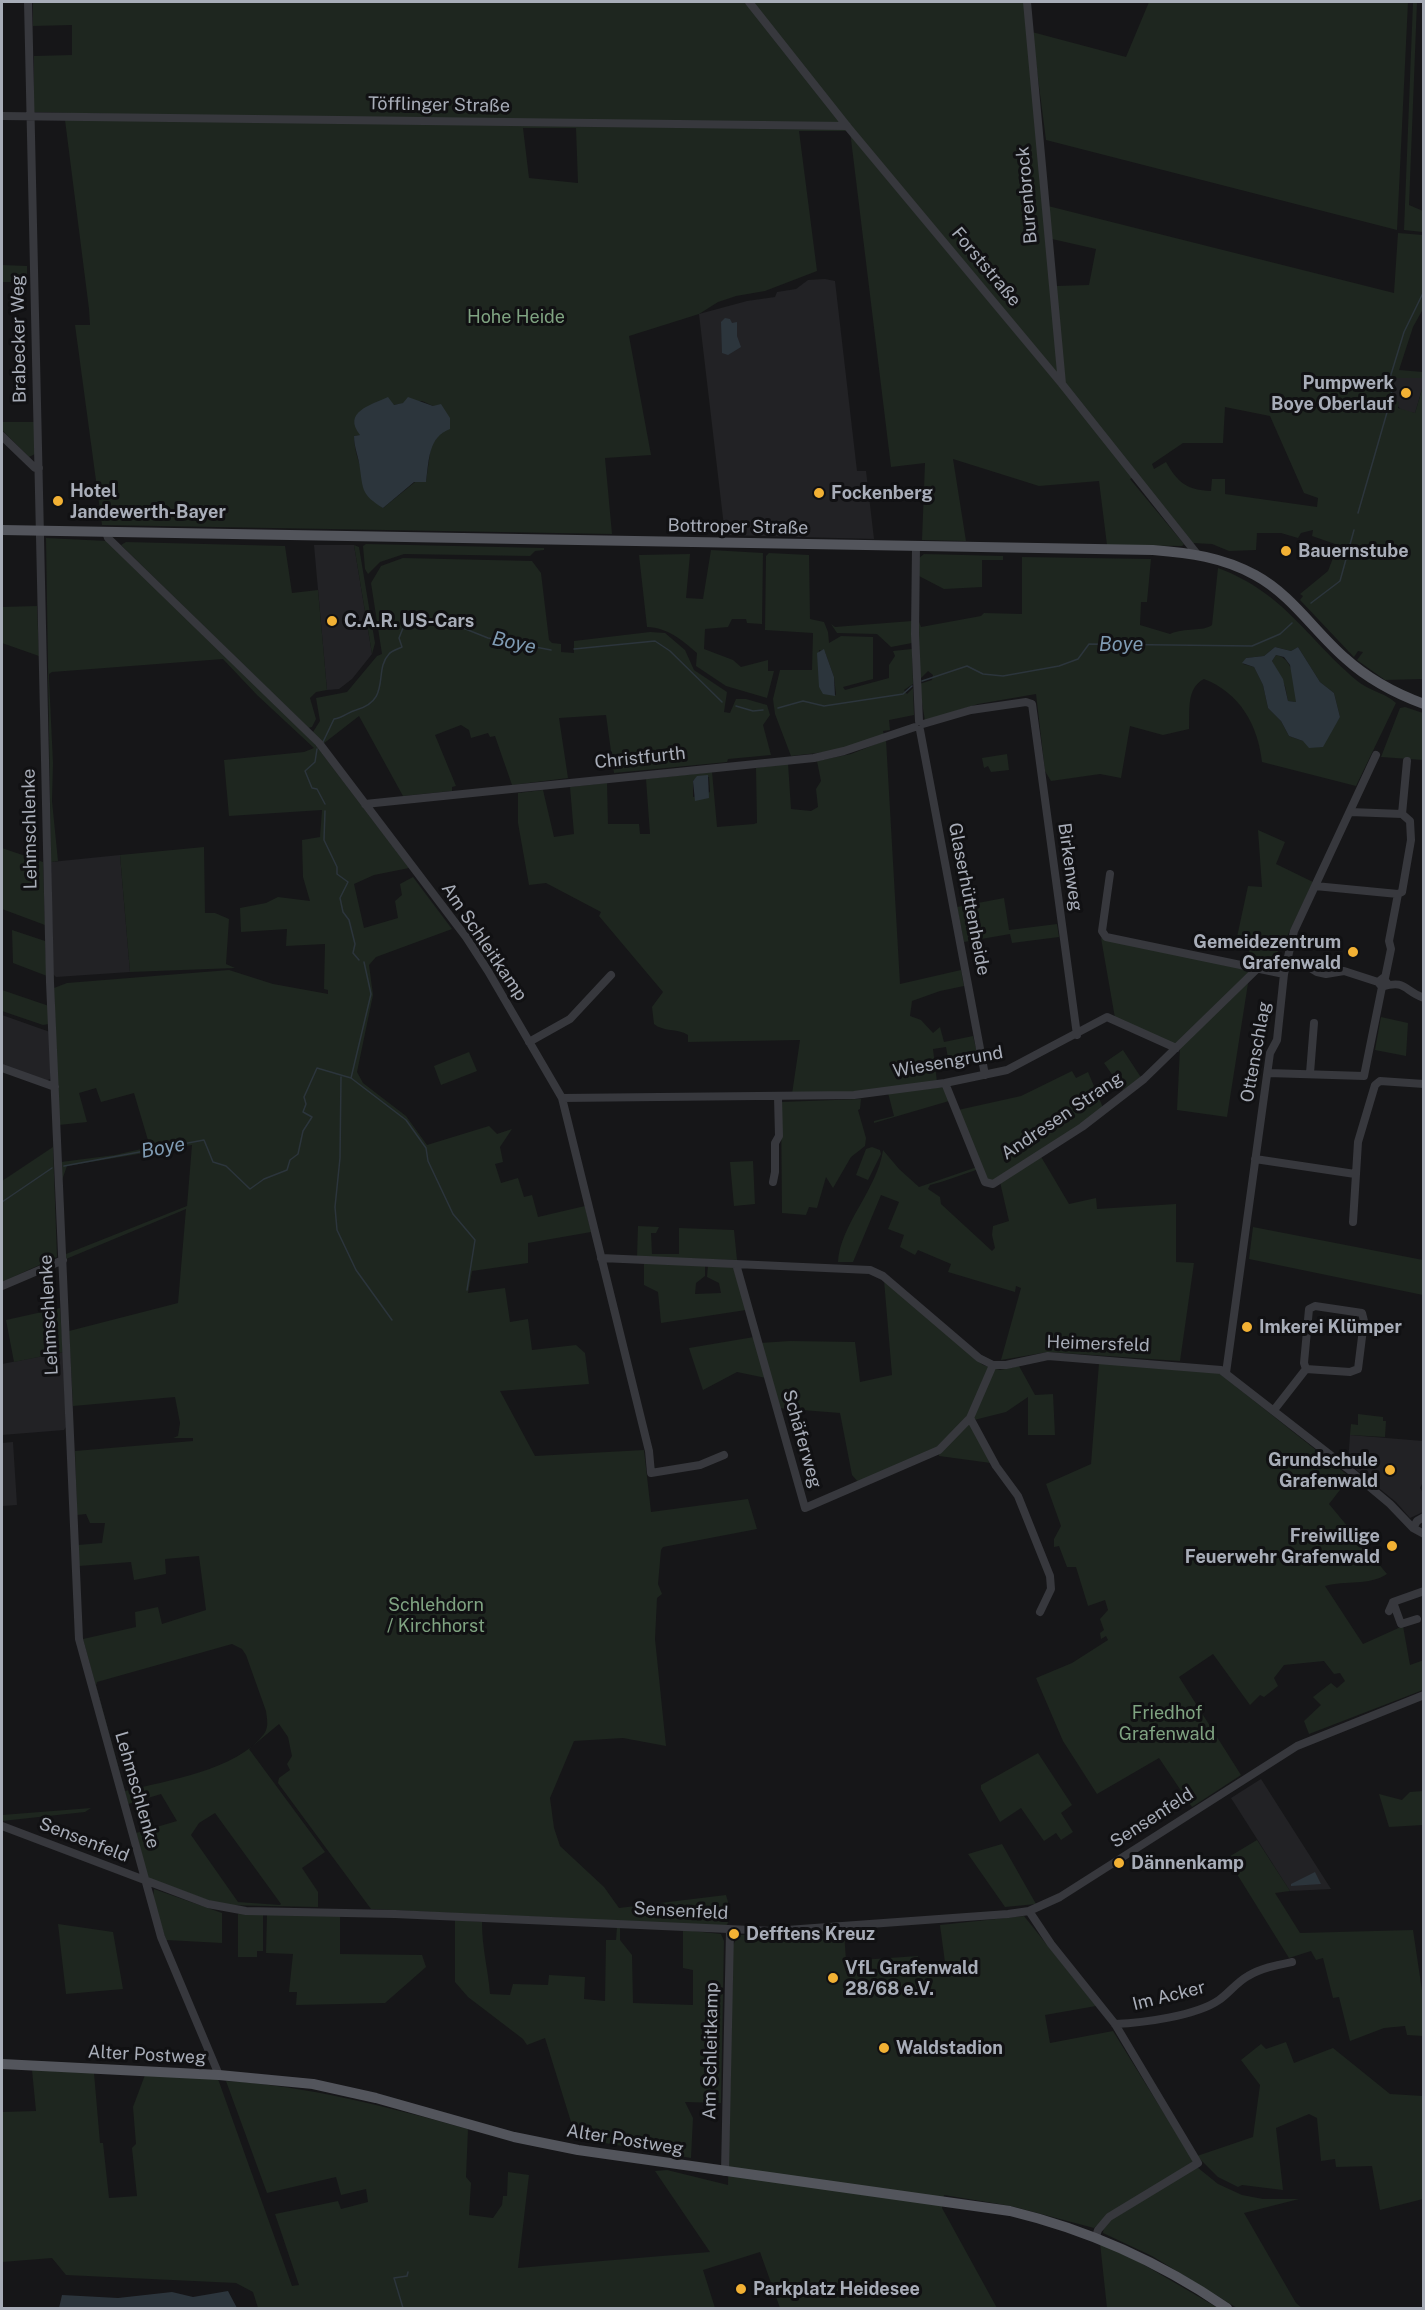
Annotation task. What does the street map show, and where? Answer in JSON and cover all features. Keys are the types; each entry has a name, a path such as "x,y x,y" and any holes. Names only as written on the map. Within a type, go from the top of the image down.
{"main road":[{"name":"Bottroper Straße","path":"2,530 1197,554 1227,562 1275,588 1344,658 1378,683 1424,704"},
{"name":"Alter Postweg","path":"2,2064 219,2075 322,2086 535,2142 725,2172 1010,2211 1096,2236 1142,2256 1227,2308"}],"street":[{"name":"Brabecker Weg","path":"28,2 41,531"},
{"name":"Forststraße","path":"749,2 847,126 1062,384 1197,554"},
{"name":"Burenbrock","path":"1027,2 1062,384"},
{"name":"Töfflinger Straße","path":"2,116 847,126"},
{"path":"2,436 35,468 39,468"},
{"name":"Lehmschlenke","path":"41,531 55,1087 80,1648 161,1937 219,2075"},
{"name":"Am Schleitkamp","path":"106,532 116,546 319,743 466,937 562,1098 649,1451 651,1473 700,1465 724,1455"},
{"name":"Glaserhüttenheide","path":"916,547 915,634 919,725 985,1075"},
{"name":"Christfurth","path":"365,804 814,758 844,751 971,710 1026,702 1032,704"},
{"name":"Birkenweg","path":"1032,704 1077,1035"},
{"name":"Ottenschlag","path":"1226,1373 1270,1053 1277,1040 1284,974 1294,931 1376,755"},
{"path":"1402,814 1407,761"},
{"path":"1268,1072 1364,1077 1383,983 1388,970 1391,950 1389,941 1398,894 1402,892 1411,840 1410,819 1402,814 1350,812"},
{"name":"Birkenweg","path":"1110,874 1102,931 1106,937 1284,974"},
{"path":"1315,886 1398,894"},
{"path":"1287,960 1305,964 1317,972 1326,974 1344,971 1383,983 1408,987 1424,998"},
{"name":"Andresen Strang","path":"945,1083 988,1184 1106,1110 1176,1048 1257,969"},
{"path":"529,1042 570,1018 611,975"},
{"name":"Wiesengrund","path":"562,1098 854,1095 945,1083 1006,1070 1077,1035 1102,1019 1110,1018 1176,1048"},
{"path":"1310,1073 1314,1023"},
{"path":"2,1068 55,1087"},
{"path":"1353,1222 1358,1142 1375,1085 1380,1081 1424,1084"},
{"path":"772,1182 776,1172 775,1143 779,1136 778,1097"},
{"path":"1255,1160 1355,1174"},
{"path":"601,1258 875,1272 979,1358 993,1365"},
{"path":"2,1286 63,1260"},
{"name":"Schäferweg","path":"736,1264 805,1508 939,1450 970,1418 993,1365"},
{"path":"1315,1306 1362,1313 1364,1321 1358,1370 1350,1372 1306,1369 1304,1363 1309,1309 1315,1306"},
{"name":"Heimersfeld","path":"993,1365 1048,1356 1180,1365 1226,1373 1390,1504 1413,1528 1424,1534"},
{"path":"1274,1410 1306,1369"},
{"path":"970,1418 996,1466 1018,1496 1050,1576 1051,1589 1040,1612"},
{"path":"1413,1528 1417,1521 1424,1517"},
{"path":"1389,1611 1393,1602 1424,1591"},
{"path":"1393,1602 1401,1624 1417,1619"},
{"name":"Sensenfeld","path":"2,1827 208,1904 239,1910 395,1914 773,1932 1029,1911 1060,1897 1086,1881 1297,1746 1424,1695"},
{"path":"1029,1911 1051,1944 1115,2024 1198,2163 1109,2217 1096,2236"},
{"name":"Am Schleitkamp","path":"725,2172 730,1930"},
{"name":"Im Acker","path":"1115,2024 1139,2023 1202,2008 1218,2001 1247,1976 1262,1969 1292,1962"}],"shaded area":[{"path":"808,280 835,281 857,471 866,471 874,539 725,535 699,314 747,301 775,297 777,292 796,289","holes":["737,323 737,336 722,348 723,329"]},
{"path":"725,318 730,319 732,323 737,322 737,336 741,347 728,355 722,353 721,322"},
{"path":"1394,378 1423,378 1415,413 1402,411 1392,399"},
{"path":"388,397 394,405 403,403 408,397 433,406 441,404 450,418 450,429 437,438 434,444 429,458 426,482 414,482 383,508 367,495 363,487 354,440 354,436 360,435 354,420 361,410"},
{"path":"314,545 354,545 372,654 352,679 339,689 327,690"},
{"path":"1275,647 1291,651 1298,647 1320,682 1334,693 1340,717 1323,747 1309,748 1303,741 1289,736 1281,721 1268,708 1263,685 1254,667 1242,663 1246,658 1264,656","holes":["1276,655 1284,657 1290,665 1296,702 1288,701 1283,679 1272,661"]},
{"path":"824,649 834,677 835,696 823,694 819,687 817,653"},
{"path":"708,775 709,798 695,801 693,781 697,776"},
{"path":"120,855 130,972 56,977 53,974 51,862"},
{"path":"2,1015 50,1032 50,1079 46,1081 2,1066"},
{"path":"63,1352 66,1427 64,1430 2,1435 2,1364"},
{"name":"Grundschule Grafenwald","path":"1350,1435 1423,1441 1423,1482 1420,1488 1423,1493 1423,1512 1410,1518 1396,1502 1348,1463"},
{"path":"13,1442 17,1505 2,1506 2,1443"},
{"path":"1261,1779 1331,1889 1290,1891 1231,1798"},
{"path":"1315,1872 1321,1884 1291,1886 1291,1884"},
{"path":"228,2291 237,2308 59,2308 62,2295 118,2298 172,2292 193,2297"}],"green space":[{"name":"Hohe Heide","path":"33,2 1025,2 1056,286 1089,285 1096,249 1052,239 1048,206 1394,293 1398,233 1423,235 1423,309 1413,327 1399,370 1423,372 1423,378 1394,378 1392,399 1399,402 1398,408 1415,413 1423,386 1423,679 1385,680 1357,660 1363,652 1358,651 1354,657 1300,600 1303,596 1300,594 1328,571 1338,545 1312,536 1313,530 1301,533 1298,538 1281,533 1257,533 1256,550 1229,551 1212,544 1193,543 1138,475 1130,479 1184,544 1182,546 1107,545 1099,481 1039,486 953,459 966,541 922,540 925,463 891,467 850,131 799,131 817,271 765,291 718,302 699,314 629,336 651,455 605,458 612,534 102,525 75,325 90,325 65,120 146,115 34,112 34,56 72,55 72,25 33,26","holes":["523,128 576,128 578,183 529,178","422,401 433,406 440,433 431,446 426,481 415,482 383,508 360,465 354,436 360,435 393,405","1225,407 1270,416 1304,493 1318,498 1317,507 1225,494 1225,479 1212,479 1211,491 1196,489 1179,480 1166,462 1154,469 1152,464 1183,443 1223,443"]},
{"path":"1149,2 1408,2 1397,230 1046,140 1032,32 1126,57"},
{"path":"1413,2 1417,2 1409,205 1423,211 1423,232 1404,230"},
{"path":"2,265 27,266 27,282 2,282"},
{"path":"2,422 34,422 35,454 29,457 2,430"},
{"name":"Schlehdorn / Kirchhorst","path":"46,538 107,541 311,739 409,868 374,875 354,884 364,928 398,918 395,901 402,895 400,884 413,877 452,929 376,957 369,965 373,995 357,1072 363,1083 406,1116 427,1145 489,1126 497,1134 512,1129 500,1147 503,1162 495,1164 501,1183 518,1178 524,1197 532,1195 538,1217 585,1206 591,1232 528,1243 528,1263 472,1271 468,1293 505,1288 510,1322 528,1319 532,1350 576,1345 585,1353 589,1384 500,1391 535,1456 644,1450 651,1512 748,1499 757,1529 663,1547 661,1550 658,1584 662,1594 657,1598 655,1639 666,1746 623,1738 574,1741 550,1798 554,1828 560,1846 604,1887 619,1908 726,1895 730,1915 726,1926 371,1909 278,1783 279,1778 290,1770 287,1764 292,1756 288,1737 279,1724 249,1749 325,1852 302,1868 318,1892 318,1907 221,1905 148,1878 136,1833 177,1821 161,1794 128,1804 83,1639 136,1627 135,1612 158,1607 162,1624 206,1610 199,1556 165,1559 166,1574 134,1580 131,1562 79,1566 78,1545 102,1543 105,1523 90,1523 86,1514 77,1515 75,1451 193,1441 193,1438 173,1438 178,1436 180,1423 175,1397 73,1406 69,1331 178,1303 186,1209 66,1259 66,1254 187,1206 192,1145 67,1166 62,1180 61,1162 115,1155 150,1147 134,1093 101,1102 96,1088 79,1093 87,1122 59,1125 54,988 67,983 229,970 273,984 328,994 328,990 324,989 325,944 286,946 287,929 241,932 240,908 266,903 278,897 310,901 303,877 302,840 320,837 322,810 229,816 224,760 304,752 314,748 257,695 223,659 52,672 49,674 49,679 53,763 52,801 58,861 51,862","holes":["232,1644 242,1649 246,1655 266,1711 267,1726 264,1734 237,1757 219,1765 180,1778 125,1791 97,1682","215,1813 281,1904 280,1905 238,1902 191,1835 199,1823"]},
{"path":"126,542 285,546 292,593 318,590 327,690 316,692 310,698 316,719 312,727 308,728 121,545"},
{"path":"366,544 544,548 544,550 535,551 530,556 404,554 380,562 368,574 365,569 363,546"},
{"path":"354,545 359,547 375,643 372,654"},
{"path":"711,550 763,553 762,624 747,623 746,619 732,619 728,627 705,629 704,649 733,660 741,667 768,660 768,671 774,671 767,698 726,686 696,666 697,653 680,639 668,632 647,627 639,555 690,554 686,598 703,599"},
{"path":"769,553 809,555 810,619 824,622 829,643 841,636 873,637 873,679 843,687 845,690 889,678 889,665 895,656 893,651 912,649 913,684 904,690 907,694 913,688 914,715 889,720 890,730 883,731 884,735 843,750 791,756 775,714 773,699 780,670 812,670 813,633 765,630 766,556","holes":["819,650 825,652 834,677 836,695 819,687"]},
{"path":"924,554 1003,556 1003,560 982,560 982,587 944,589 919,576 919,558"},
{"path":"1022,557 1151,559 1147,602 1141,602 1140,625 1170,634 1212,625 1218,568 1262,591 1295,619 1360,683 1396,703 1356,786 1262,762 1256,735 1245,712 1228,693 1204,679 1194,688 1192,694 1189,729 1163,735 1130,726 1121,778 1100,774 1051,781 1045,771 1036,694 978,704 925,721 919,684 932,680 933,675 928,671 919,680 919,622 921,627 981,616 984,613 1022,614","holes":["1275,647 1291,651 1298,647 1320,682 1334,693 1340,717 1325,739 1303,741 1289,736 1281,721 1268,708 1263,685 1254,667 1243,664 1246,658 1264,656"]},
{"path":"403,558 532,561 541,573 549,640 552,643 561,644 561,652 574,653 574,641 650,632 665,633 685,650 694,670 727,692 724,712 730,713 736,699 746,699 767,705 770,715 763,725 771,755 728,759 727,762 614,773 606,715 559,718 568,778 512,785 495,736 490,737 488,733 471,738 469,730 461,725 435,735 456,786 452,787 452,791 403,796 359,716 323,744 313,732 320,721 316,698 347,692 377,656 382,654 371,583 381,566"},
{"path":"37,606 39,656 2,643 2,607"},
{"path":"912,621 912,643 891,647 877,634 837,633 831,624 835,627"},
{"path":"1276,655 1287,661 1294,674 1297,689 1296,702 1288,701 1285,686 1272,661"},
{"path":"1405,707 1423,713 1423,760 1381,757 1400,708"},
{"path":"886,740 900,984 961,970 964,986 940,991 912,1001 910,1016 921,1020 933,1033 940,1027 944,1042 973,1036 977,1052 948,1058 946,1047 933,1049 937,1082 850,1093 792,1094 800,1040 688,1042 688,1035 654,1024 652,1007 663,992 599,916 601,912 546,883 529,885 518,823 518,793 543,790 554,837 574,834 570,787 607,783 608,824 639,824 640,834 650,834 646,779 712,772 717,827 754,824 757,823 756,768 788,763 791,809 811,811 818,807 816,789 821,781 817,761 851,754","holes":["709,777 710,792 693,797 693,780"]},
{"path":"1007,754 1009,770 991,772 988,766 984,768 982,758"},
{"path":"1258,830 1285,842 1276,864 1313,882 1283,945 1265,968 1247,965 1251,940 1237,937 1248,886 1262,887"},
{"path":"204,847 205,913 215,913 229,919 226,964 235,968 130,972 120,855"},
{"path":"2,848 43,862 45,925 2,909"},
{"path":"1004,898 1009,930 1057,924 1059,937 1012,943 1010,934 964,942 957,907"},
{"path":"12,930 45,941 47,976 13,963"},
{"path":"1101,938 1251,970 1178,1043 1170,1043 1115,1018"},
{"path":"1249,977 1227,1117 1177,1110 1180,1047"},
{"path":"2,990 49,1006 49,1024 43,1025 2,1011"},
{"path":"1381,1017 1408,1023 1406,1056 1375,1050"},
{"path":"1123,1050 1142,1079 1125,1093 1104,1063"},
{"path":"469,1052 477,1071 441,1085 434,1066"},
{"path":"1072,1071 1076,1078 1088,1072 1104,1110 993,1181 985,1179 958,1110 1021,1096"},
{"path":"944,1087 949,1101 874,1123 874,1121 894,1116 888,1093"},
{"path":"861,1099 858,1110 866,1138 865,1146 851,1157 833,1188 826,1177 817,1208 809,1207 806,1215 782,1213 781,1102"},
{"path":"53,1147 57,1257 2,1282 2,1181"},
{"path":"872,1147 880,1150 881,1154 868,1180 856,1175 866,1149"},
{"path":"883,1150 919,1187 977,1167 976,1170 930,1185 928,1189 940,1197 941,1204 992,1251 995,1248 992,1235 993,1226 1009,1221 1000,1182 1040,1155 1069,1204 1096,1198 1097,1209 1176,1204 1176,1262 1194,1263 1180,1361 1048,1352 1001,1360 1021,1288 1016,1286 1015,1292 948,1272 951,1264 918,1250 915,1255 900,1247 904,1235 888,1229 899,1202 881,1195 853,1262 838,1262 845,1234 874,1178"},
{"path":"753,1161 755,1204 734,1206 730,1162"},
{"path":"638,1226 659,1227 656,1233 651,1233 652,1254 679,1254 679,1228 734,1230 737,1260 637,1257"},
{"path":"1253,1227 1423,1260 1423,1295 1249,1259"},
{"path":"644,1262 705,1266 705,1276 696,1283 695,1294 721,1293 719,1283 707,1277 708,1266 733,1266 746,1310 661,1323 658,1292 644,1285"},
{"path":"884,1280 983,1365 1000,1370 1019,1366 1035,1395 1053,1394 1055,1435 1028,1435 1028,1397 1006,1412 974,1420 991,1463 939,1456 938,1449 859,1483 852,1475 840,1413 777,1408 760,1343 855,1342 860,1382 892,1375"},
{"path":"60,1308 63,1352 14,1362 6,1320"},
{"path":"754,1337 766,1378 737,1372 703,1390 689,1348"},
{"name":"Friedhof Grafenwald","path":"1099,1363 1219,1373 1350,1477 1329,1504 1387,1574 1373,1580 1325,1586 1363,1644 1403,1626 1410,1665 1424,1660 1423,1690 1309,1734 1304,1721 1321,1705 1313,1697 1331,1683 1337,1688 1345,1681 1340,1673 1334,1674 1324,1661 1284,1665 1274,1678 1278,1686 1264,1697 1260,1695 1250,1705 1213,1654 1179,1677 1241,1775 1192,1807 1159,1758 1097,1794 1063,1741 1036,1678 1072,1663 1108,1640 1106,1636 1101,1639 1100,1633 1104,1630 1100,1619 1108,1610 1105,1600 1088,1606 1076,1567 1067,1567 1059,1546 1054,1547 1054,1539 1061,1526 1046,1484 1091,1464"},
{"path":"1358,1414 1383,1417 1383,1421 1386,1421 1385,1437 1350,1435 1351,1424 1358,1425"},
{"path":"1038,1753 1072,1805 1061,1813 1073,1832 1061,1840 1056,1833 1044,1841 1021,1808 1000,1822 981,1789 981,1785"},
{"path":"1423,1791 1423,1825 1389,1827 1379,1794 1402,1800 1410,1792"},
{"path":"91,1808 85,1812 2,1821 2,1815"},
{"path":"1257,1840 1290,1891 1275,1893 1300,1933 1413,1930 1423,1997 1423,2036 1407,2035 1405,2026 1384,2028 1350,2041 1339,1997 1333,1998 1323,1958 1316,1960 1311,1951 1289,1958 1227,1858"},
{"path":"1002,1844 1036,1904 1005,1907 968,1854"},
{"path":"154,1889 222,1913 222,1943 166,1940 153,1899"},
{"path":"238,1914 263,1915 263,1951 257,1951 257,1957 238,1957"},
{"path":"267,1914 340,1916 340,1954 422,1955 426,1967 385,2003 296,2005 297,1992 289,1992 293,1954 266,1953"},
{"path":"1024,1916 1096,2006 1045,2015 1050,2043 1113,2031 1194,2162 1108,2216 1094,2228 1011,2206 944,2195 942,2208 997,2308 780,2308 760,2252 703,2270 715,2308 258,2308 253,2292 236,2283 66,2275 52,2258 2,2262 2,2112 36,2111 32,2070 94,2073 100,2143 103,2143 109,2198 137,2196 132,2148 136,2144 133,2107 145,2075 218,2079 292,2286 299,2285 275,2214 338,2201 341,2209 368,2202 366,2189 341,2195 336,2177 267,2193 226,2081 318,2093 378,2105 468,2129 466,2177 471,2183 469,2215 493,2218 502,2205 503,2196 507,2196 508,2172 529,2175 518,2268 710,2252 655,2171 667,2170 728,2185 733,1945 739,1935 844,1931 846,1961 918,1956 919,1971 946,1970 940,1925"},
{"path":"455,1920 482,1922 490,1994 510,1995 513,1984 548,1985 549,1975 585,1977 584,1999 605,2001 606,1940 616,1940 617,1927 620,1927 620,1940 632,1955 633,2003 693,2005 693,1970 683,1968 683,1930 721,1934 724,1941 721,2103 685,2102 693,2118 691,2158 576,2138 545,2038 527,2045 523,2039 468,1997 455,1982"},
{"path":"58,1924 113,1932 123,1989 66,1994"},
{"path":"1286,2042 1294,2063 1333,2048 1390,2094 1423,2096 1423,2199 1380,2210 1372,2166 1336,2167 1335,2159 1321,2161 1317,2118 1309,2114 1276,2128 1283,2190 1242,2185 1238,2187 1218,2177 1197,2156 1253,2137 1260,2085 1241,2060 1261,2044 1266,2049"},
{"path":"1197,2167 1218,2184 1242,2195 1263,2199 1299,2199 1244,2213 1296,2303 1302,2308 1237,2308 1152,2256 1103,2233 1104,2224"},
{"path":"1100,2243 1141,2263 1218,2308 1107,2308"}],"waterway":[{"name":"Boye","path":"1358,513 1392,395 1389,381 1404,332 1424,291"},
{"name":"Boye","path":"1311,603 1340,581 1354,530"},
{"name":"Boye","path":"922,681 967,666 983,674 1003,676 1059,666 1078,659 1089,644 1252,646 1280,634 1292,623"},
{"name":"Boye","path":"323,742 334,719 367,705 374,699 380,685 384,661 390,653 402,647 399,638 403,628 424,625 458,626 488,638 551,650"},
{"name":"Boye","path":"574,649 655,641 670,651 722,702"},
{"name":"Boye","path":"778,708 803,701 824,706 903,694 912,686"},
{"name":"Boye","path":"736,706 753,711 763,710"},
{"name":"Boye","path":"317,749 315,762 305,771 312,788 317,789 325,804"},
{"name":"Boye","path":"325,811 324,840 337,867 337,874 348,882 340,898 355,944 353,953 359,960"},
{"name":"Boye","path":"64,1166 204,1140 213,1162 226,1166 250,1189 264,1179 287,1170 290,1160 298,1154 303,1131 312,1117 303,1112 306,1104 304,1097 317,1068 351,1078 371,994 364,962"},
{"path":"341,1077 340,1158 335,1207 337,1230 356,1270 392,1320"},
{"path":"351,1078 406,1120 426,1148 428,1161 453,1214 475,1240 467,1290"},
{"name":"Boye","path":"2,1202 52,1168"},
{"path":"403,2308 394,2278 407,2276 408,2272"}],"place":[{"name":"Pumpwerk Boye Oberlauf","path":"1406,393"},
{"name":"Fockenberg","path":"819,493"},
{"name":"Hotel Jandewerth-Bayer","path":"58,501"},
{"name":"Bauernstube","path":"1286,551"},
{"name":"C.A.R. US-Cars","path":"332,621"},
{"name":"Gemeidezentrum Grafenwald","path":"1353,952"},
{"name":"Imkerei Klümper","path":"1247,1327"},
{"name":"Grundschule Grafenwald","path":"1390,1470"},
{"name":"Freiwillige Feuerwehr Grafenwald","path":"1392,1546"},
{"name":"Dännenkamp","path":"1119,1863"},
{"name":"Defftens Kreuz","path":"734,1934"},
{"name":"VfL Grafenwald 28/68 e.V.","path":"833,1978"},
{"name":"Waldstadion","path":"884,2048"},
{"name":"Parkplatz Heidesee","path":"741,2289"}]}
